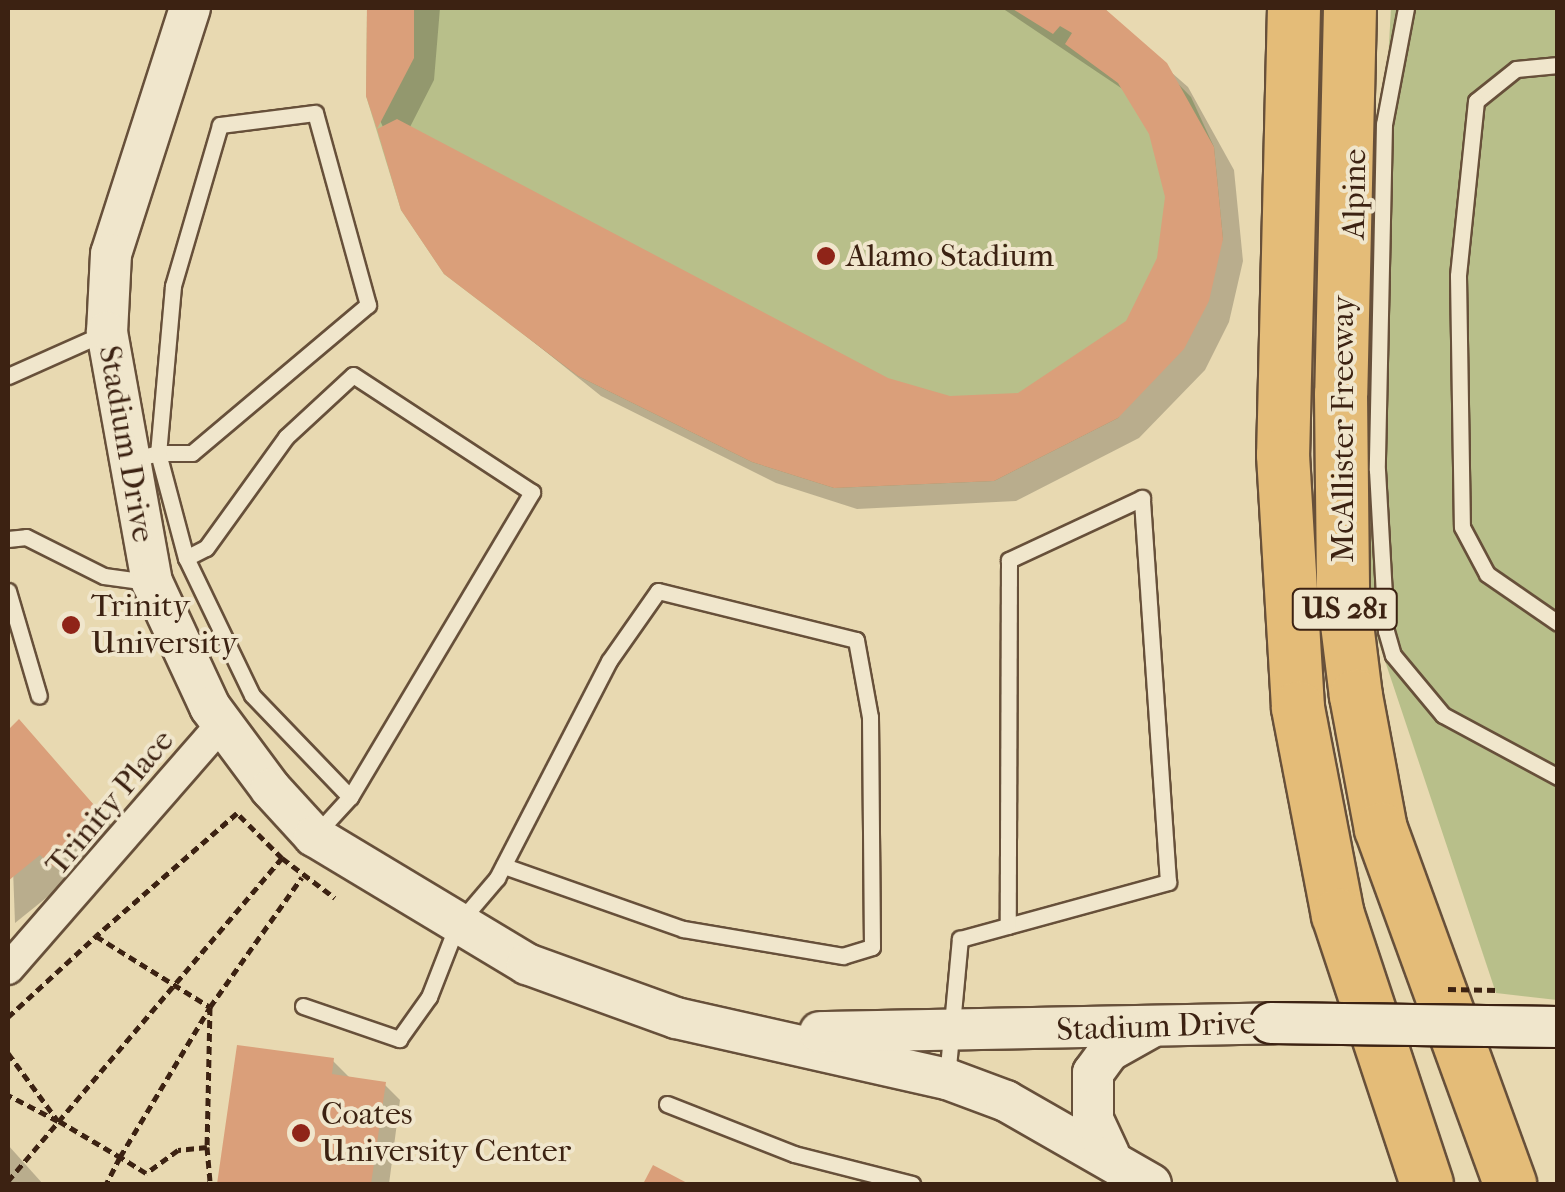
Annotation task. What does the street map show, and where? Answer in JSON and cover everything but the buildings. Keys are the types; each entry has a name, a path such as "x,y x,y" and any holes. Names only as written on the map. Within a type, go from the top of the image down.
{"highway":[{"name":"McAllister Freeway","path":"1294,8 1283,455 1298,708 1338,915 1427,1184"},
{"name":"McAllister Freeway","path":"1350,8 1341,453 1356,696 1381,829 1510,1184"}],"main road":[{"name":"Stadium Drive","path":"190,8 111,254 107,332 142,458 152,582 222,724 298,847 600,994 947,1079 1109,1154 1152,1184"},
{"name":"Stadium Drive","path":"754,1032 953,1032 1271,1023 1558,1027"},
{"path":"1109,1154 1093,1120 1094,1074 1108,1051 1150,1028"}],"street":[{"name":"Trinity Place","path":"8,968 222,724"}],"lane":[{"name":"Alpine","path":"1406,8 1384,124 1379,552 1394,655 1466,730 1558,777"},
{"path":"1558,65 1516,69 1476,101 1458,276 1462,527 1486,574 1558,622"},
{"path":"142,458 192,454 368,305 315,113 220,125 170,297 142,458 252,696 350,797"},
{"path":"8,376 107,332"},
{"path":"186,558 206,548 286,437 353,375 532,492 350,797 298,847"},
{"path":"947,1079 960,940 1168,882 1142,498 1009,560 1008,926"},
{"path":"8,539 26,537 104,576 152,582"},
{"path":"303,1006 399,1039 429,997 457,925 504,866 609,661 658,591 856,640 870,717 872,947 843,956 683,929 504,866"},
{"path":"8,592 40,696"},
{"path":"667,1104 794,1154 912,1184"}],"path":[{"path":"8,1017 237,813 298,847"},
{"path":"106,1184 210,1007 302,877 298,847"},
{"path":"8,1181 174,985 298,847"},
{"path":"302,877 335,898"},
{"path":"96,936 210,1007"},
{"path":"210,1007 210,1184"},
{"path":"8,1054 58,1121"},
{"path":"8,1095 146,1173 178,1150 207,1146"}],"green space":[{"name":"Alamo Stadium","path":"367,8 1104,8 1191,97 1214,147 1223,239 1118,418 994,481 834,488 752,462 578,376 444,274 401,210 366,96"},
{"path":"1391,8 1557,8 1557,1000 1496,993 1371,619 1369,396"}],"place":[{"name":"Alamo Stadium","path":"826,256"},
{"name":"Trinity University","path":"71,625"},
{"name":"Coates University Center","path":"301,1133"}]}
